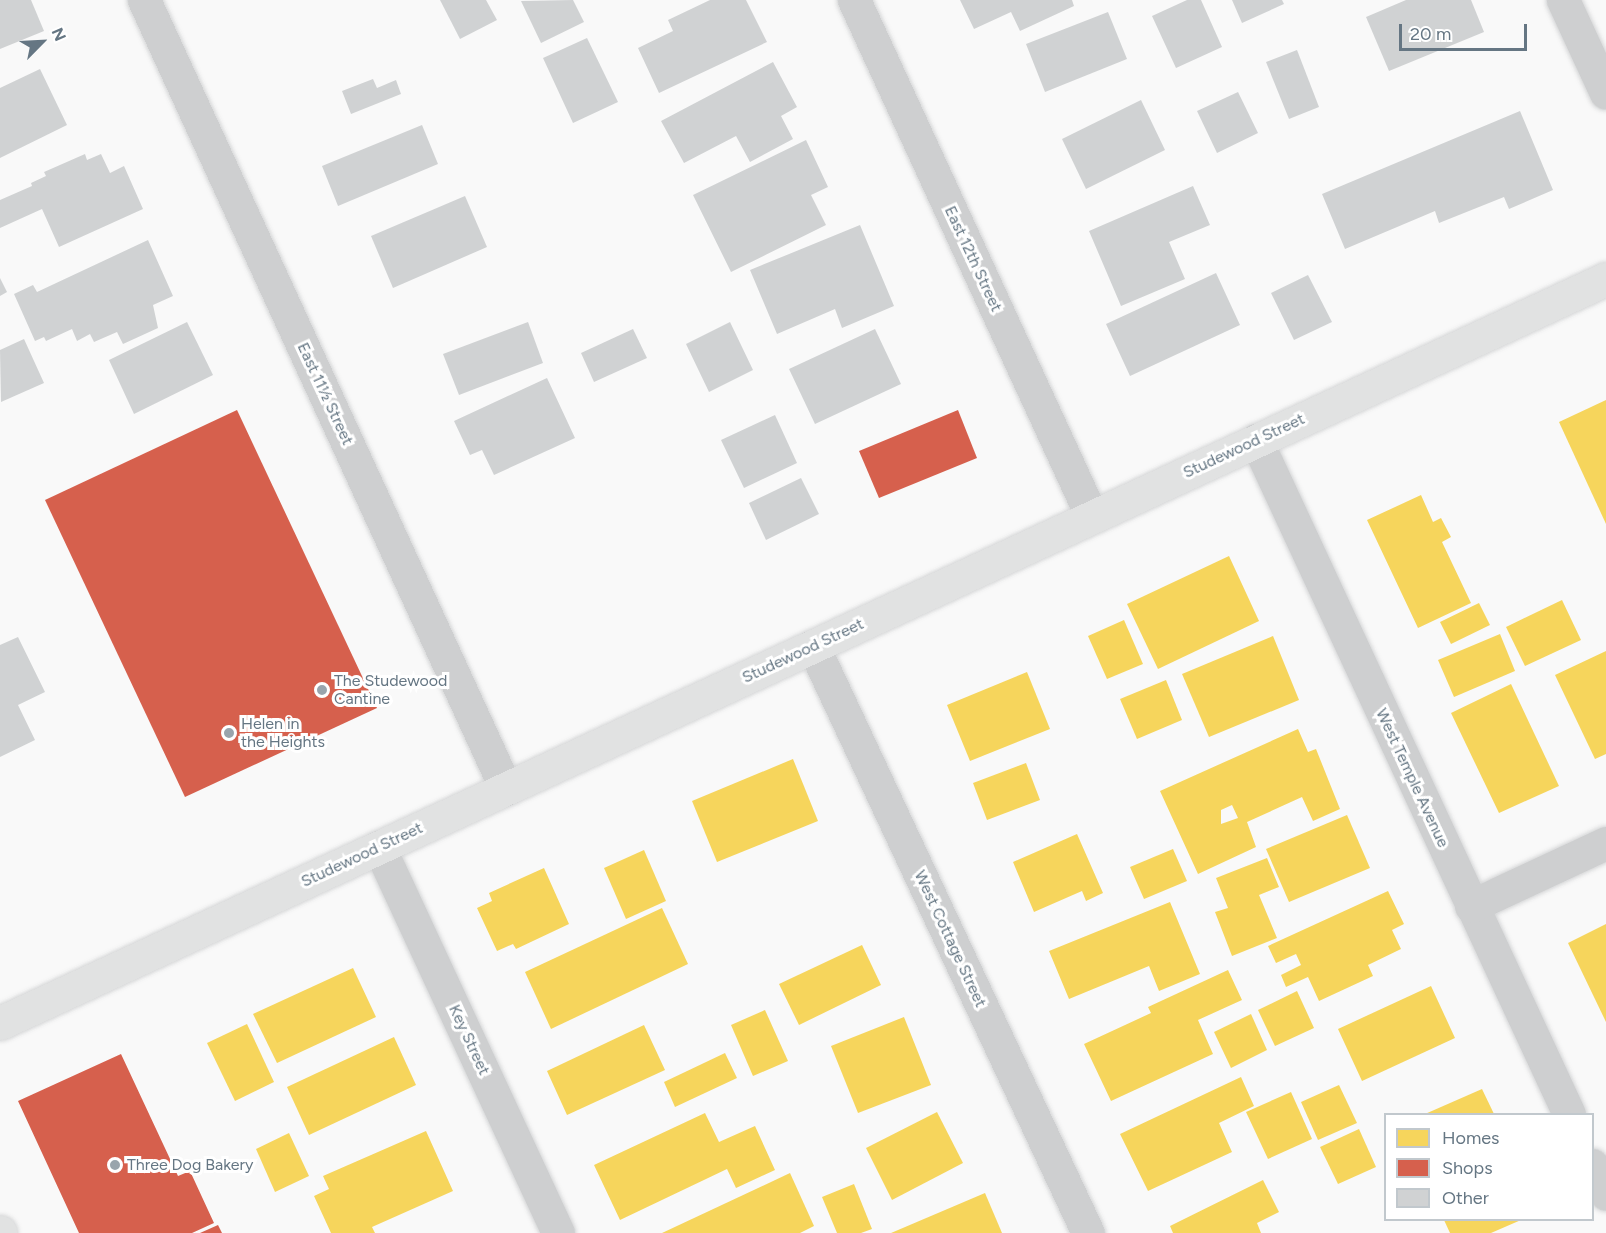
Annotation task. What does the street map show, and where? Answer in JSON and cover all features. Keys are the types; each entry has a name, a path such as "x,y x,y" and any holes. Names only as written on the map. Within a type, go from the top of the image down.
{"main road":[{"name":"Studewood Street","path":"0,1023 1606,279"}],"street":[{"name":"East 11½ Street","path":"144,0 506,789"},
{"name":"East 12th Street","path":"854,0 1092,517"},
{"path":"1563,0 1606,93"},
{"name":"West Temple Avenue","path":"1256,440 1569,1113"},
{"name":"West Cottage Street","path":"813,646 1088,1233"},
{"path":"1471,906 1606,843"},
{"name":"Key Street","path":"379,847 558,1233"},
{"path":"1594,1167 1606,1194"}],"building: Homes":[{"path":"1606,400 1606,524 1559,422"},
{"path":"1421,495 1433,522 1441,518 1451,537 1442,542 1471,603 1418,628 1367,520"},
{"path":"1229,556 1259,621 1158,669 1127,604"},
{"path":"1562,600 1581,640 1525,666 1506,627"},
{"path":"1479,603 1490,625 1451,644 1440,622"},
{"path":"1124,620 1143,664 1107,679 1088,636"},
{"path":"1500,634 1515,671 1454,697 1438,660"},
{"path":"1273,636 1299,700 1209,737 1182,674"},
{"path":"1606,651 1606,754 1595,759 1555,675"},
{"path":"1027,672 1050,729 970,761 947,705"},
{"path":"1166,680 1182,720 1137,739 1120,699"},
{"path":"1511,684 1559,786 1499,813 1451,713"},
{"path":"1298,729 1308,752 1316,749 1340,809 1313,821 1302,797 1247,822 1256,847 1198,874 1160,791","holes":["1232,805 1238,818 1221,824 1221,810"]},
{"path":"793,759 818,821 717,862 692,801"},
{"path":"1026,763 1040,800 987,820 973,783"},
{"path":"1347,815 1370,868 1289,902 1266,849"},
{"path":"1077,834 1103,893 1086,901 1082,891 1034,912 1013,862"},
{"path":"1173,849 1187,881 1144,899 1130,867"},
{"path":"644,850 666,901 626,919 604,868"},
{"path":"1267,858 1279,887 1259,895 1277,938 1232,956 1215,912 1228,908 1216,878"},
{"path":"544,868 569,924 516,949 513,944 497,951 477,908 492,901 489,893"},
{"path":"1388,891 1404,924 1392,930 1401,949 1368,965 1373,976 1319,1001 1308,977 1286,987 1281,975 1301,965 1296,954 1276,963 1268,946"},
{"path":"1170,902 1200,974 1159,991 1149,966 1069,999 1049,951"},
{"path":"662,908 688,964 551,1029 525,972"},
{"path":"1606,924 1606,1022 1568,943"},
{"path":"862,945 881,985 799,1025 779,984"},
{"path":"353,968 376,1017 277,1063 253,1014"},
{"path":"1228,970 1242,1000 1198,1020 1213,1054 1111,1101 1084,1044 1151,1013 1148,1007"},
{"path":"1431,986 1455,1038 1362,1081 1338,1029"},
{"path":"1297,991 1314,1028 1275,1046 1258,1010"},
{"path":"765,1010 788,1061 753,1076 731,1025"},
{"path":"1251,1014 1267,1050 1231,1068 1214,1032"},
{"path":"904,1017 931,1085 858,1113 831,1046"},
{"path":"247,1024 274,1082 235,1101 207,1043"},
{"path":"644,1025 665,1070 567,1115 547,1071"},
{"path":"394,1037 416,1085 309,1135 287,1087"},
{"path":"725,1053 737,1078 675,1107 664,1082"},
{"path":"1241,1077 1254,1106 1219,1123 1232,1152 1148,1191 1120,1134"},
{"path":"1339,1085 1357,1123 1318,1140 1301,1102"},
{"path":"1482,1089 1494,1113 1427,1113"},
{"path":"1291,1092 1312,1139 1268,1159 1246,1112"},
{"path":"937,1112 963,1163 892,1200 866,1148"},
{"path":"705,1113 719,1142 755,1126 775,1170 736,1188 727,1169 620,1220 594,1165"},
{"path":"1359,1129 1376,1167 1338,1184 1320,1147"},
{"path":"426,1131 453,1191 372,1227 375,1233 331,1233 314,1196 329,1189 323,1176"},
{"path":"289,1133 309,1176 275,1192 256,1149"},
{"path":"790,1173 814,1226 800,1233 662,1233"},
{"path":"1263,1180 1279,1212 1257,1223 1261,1233 1173,1233 1170,1226"},
{"path":"854,1184 872,1229 861,1233 837,1233 822,1197"},
{"path":"985,1193 1002,1233 891,1233"},
{"path":"1444,1221 1519,1221 1491,1233 1450,1233"}],"building: Shops":[{"path":"237,410 377,708 185,797 45,500"},
{"path":"958,410 977,458 879,498 859,451"},
{"path":"121,1054 178,1176 190,1171 214,1223 192,1233 79,1233 18,1101"},
{"path":"218,1225 222,1233 200,1233"}],"building: Other":[{"path":"0,0 31,0 44,31 0,49"},
{"path":"440,0 486,0 497,20 460,39"},
{"path":"573,0 584,22 541,43 521,1"},
{"path":"710,0 746,0 767,42 659,93 638,48 673,31 668,20"},
{"path":"960,0 1072,0 1074,6 1020,31 1011,12 974,29"},
{"path":"1187,0 1201,0 1222,47 1176,68 1152,16"},
{"path":"1232,0 1282,0 1284,4 1242,23"},
{"path":"1406,0 1471,0 1484,32 1389,71 1366,17"},
{"path":"1108,12 1127,59 1045,92 1026,44"},
{"path":"587,38 618,102 573,123 543,58"},
{"path":"1297,50 1319,107 1289,119 1266,62"},
{"path":"773,62 797,107 781,116 793,139 750,162 736,136 684,163 661,121"},
{"path":"40,69 67,125 0,158 0,88"},
{"path":"373,79 377,88 396,80 401,94 351,114 342,91"},
{"path":"1238,92 1258,133 1217,153 1197,111"},
{"path":"1141,100 1165,150 1086,189 1062,139"},
{"path":"1520,111 1553,190 1509,209 1504,197 1439,223 1435,211 1345,249 1322,194"},
{"path":"422,125 438,164 338,206 322,166"},
{"path":"806,140 828,187 811,195 826,225 731,272 693,195"},
{"path":"85,154 87,160 101,154 110,173 124,166 143,209 59,247 42,209 0,228 0,200 32,186 31,183 46,176 44,172"},
{"path":"1193,186 1210,225 1169,242 1185,279 1121,306 1089,231"},
{"path":"465,196 487,247 393,288 371,236"},
{"path":"860,225 894,306 842,328 835,309 777,334 750,270"},
{"path":"148,240 173,296 153,305 158,328 123,344 117,332 94,342 90,334 77,341 72,329 46,341 44,337 35,341 14,294 33,285 37,292"},
{"path":"1216,273 1240,325 1130,376 1106,324"},
{"path":"1308,275 1332,322 1294,340 1271,293"},
{"path":"0,278 7,292 0,296"},
{"path":"187,322 213,375 134,414 109,360"},
{"path":"528,322 543,363 459,395 443,354"},
{"path":"730,322 753,370 709,392 686,344"},
{"path":"633,329 647,358 594,382 581,353"},
{"path":"875,329 901,384 815,424 789,369"},
{"path":"24,339 44,383 1,402 0,350"},
{"path":"547,378 575,438 494,475 482,450 470,455 454,421"},
{"path":"775,415 797,463 744,488 721,440"},
{"path":"801,478 819,514 766,540 749,503"},
{"path":"18,637 45,692 18,705 35,740 0,757 0,645"}],"place":[{"name":"The Studewood Cantine","path":"322,690"},
{"name":"Helen in the Heights","path":"229,733"},
{"name":"Three Dog Bakery","path":"115,1165"}]}
